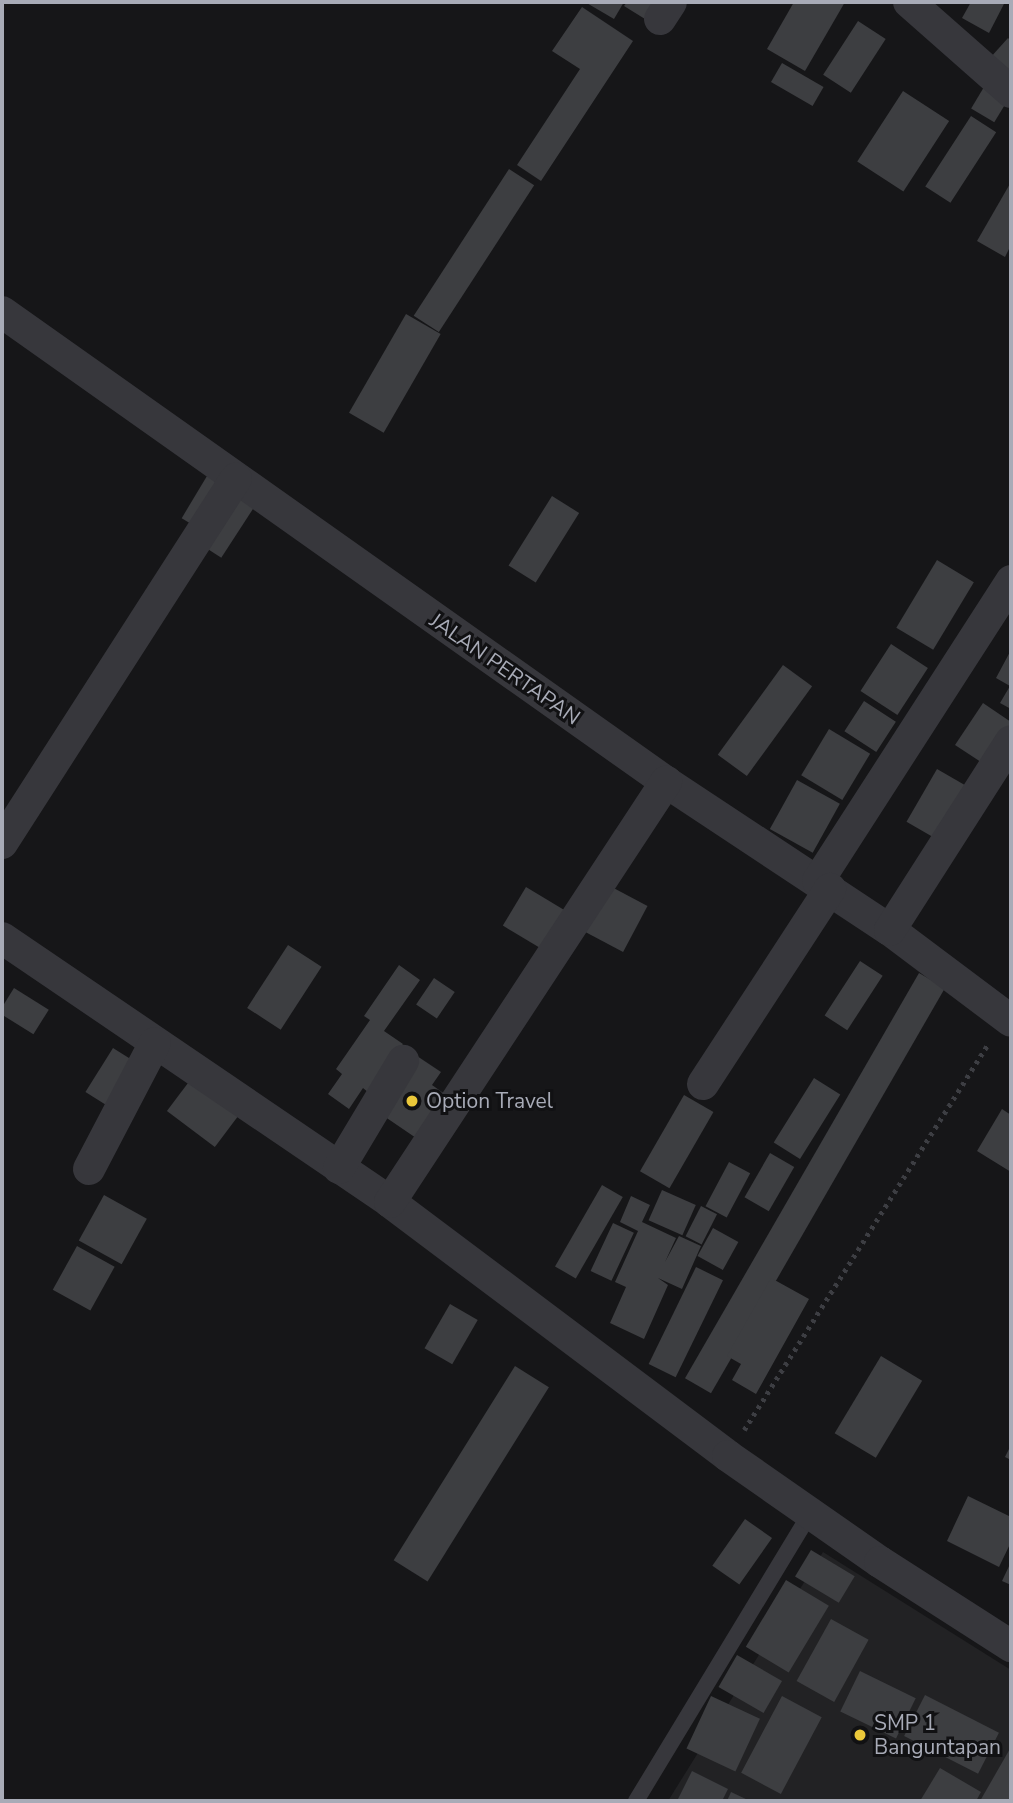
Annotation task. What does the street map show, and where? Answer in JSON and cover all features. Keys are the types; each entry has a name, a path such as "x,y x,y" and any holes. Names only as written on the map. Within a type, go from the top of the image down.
{"street":[{"path":"909,2 1011,92"},
{"name":"JALAN PERTAPAN","path":"2,312 666,782 890,930 1008,1019"},
{"path":"2,843 236,479"},
{"path":"703,1084 1011,581"},
{"path":"890,930 1011,741"},
{"path":"390,1202 666,782"},
{"path":"2,938 390,1202 728,1456 880,1563 1011,1646"},
{"path":"89,1169 155,1043"},
{"path":"339,1168 403,1061"}],"lane":[{"path":"636,1801 811,1512"}],"path":[{"path":"728,1456 1008,1019"}],"shaded area":[{"name":"SMP 1 Banguntapan","path":"823,1552 1011,1670 1011,1801 668,1801"}],"building":[{"path":"585,2 624,2 614,19"},
{"path":"627,2 655,2 645,19 624,6"},
{"path":"794,2 845,2 805,71 767,49"},
{"path":"971,2 1005,2 989,33 962,18"},
{"path":"582,7 633,41 541,181 517,165 580,69 552,51"},
{"path":"858,21 886,39 851,93 823,75"},
{"path":"1008,38 1011,41 1011,76 990,58"},
{"path":"782,63 824,87 813,106 771,82"},
{"path":"984,87 1007,101 994,122 971,108"},
{"path":"903,91 949,121 903,191 857,161"},
{"path":"971,116 996,132 950,203 925,186"},
{"path":"509,169 534,185 439,332 414,316"},
{"path":"1011,182 1011,245 1005,257 977,241"},
{"path":"406,314 441,334 384,433 349,413"},
{"path":"210,471 228,482 200,529 182,518"},
{"path":"236,491 256,504 221,558 201,545"},
{"path":"552,496 579,513 536,582 509,566"},
{"path":"937,560 974,582 933,650 896,628"},
{"path":"891,644 928,668 897,715 861,691"},
{"path":"1011,650 1011,709 1000,703 1010,686 996,678"},
{"path":"783,665 812,686 747,776 718,755"},
{"path":"864,701 896,722 876,752 844,731"},
{"path":"983,703 1011,722 1011,730 987,766 955,745"},
{"path":"829,729 870,754 842,800 801,775"},
{"path":"937,769 972,789 941,842 906,822"},
{"path":"797,780 840,804 813,853 770,829"},
{"path":"606,884 647,906 623,952 582,930"},
{"path":"526,887 566,911 543,950 503,926"},
{"path":"288,945 322,967 281,1030 247,1008"},
{"path":"860,961 883,976 847,1030 825,1016"},
{"path":"399,965 420,980 384,1031 403,1044 369,1093 363,1088 349,1109 328,1094 342,1074 336,1069 370,1020 364,1016"},
{"path":"919,973 945,988 711,1393 685,1378"},
{"path":"434,978 455,992 437,1019 416,1005"},
{"path":"14,988 49,1010 33,1034 2,1015 2,1007"},
{"path":"113,1048 139,1064 112,1109 85,1092"},
{"path":"414,1054 441,1072 432,1085 449,1097 419,1140 375,1110"},
{"path":"814,1078 840,1094 800,1159 774,1142"},
{"path":"191,1079 239,1115 215,1147 167,1111"},
{"path":"684,1095 713,1112 669,1188 640,1171"},
{"path":"1002,1109 1011,1115 1011,1172 977,1151"},
{"path":"770,1153 794,1167 769,1211 744,1197"},
{"path":"729,1162 750,1173 727,1217 706,1206"},
{"path":"602,1185 623,1197 576,1278 555,1266"},
{"path":"662,1190 696,1205 682,1235 649,1220"},
{"path":"104,1195 147,1219 122,1264 79,1240"},
{"path":"631,1196 650,1205 642,1222 676,1238 665,1262 679,1236 701,1246 682,1289 658,1278 668,1285 644,1339 610,1323 626,1287 615,1282 638,1231 620,1222"},
{"path":"701,1206 717,1214 702,1244 686,1236"},
{"path":"613,1223 634,1233 611,1281 591,1271"},
{"path":"713,1228 738,1242 723,1270 697,1256"},
{"path":"77,1246 115,1267 90,1311 53,1290"},
{"path":"696,1267 723,1280 676,1377 649,1364"},
{"path":"771,1278 809,1299 756,1394 732,1380 741,1364 727,1356"},
{"path":"450,1304 478,1320 452,1364 424,1348"},
{"path":"881,1356 922,1381 876,1458 835,1433"},
{"path":"515,1366 549,1387 428,1581 394,1560"},
{"path":"1011,1445 1011,1460 1005,1457"},
{"path":"968,1496 1011,1517 1011,1542 999,1567 947,1541"},
{"path":"745,1519 772,1538 739,1585 712,1566"},
{"path":"811,1550 855,1576 839,1603 795,1577"},
{"path":"1011,1562 1011,1585 1002,1581"},
{"path":"786,1580 829,1606 789,1673 746,1647"},
{"path":"831,1619 869,1640 834,1702 797,1681"},
{"path":"737,1655 782,1681 764,1713 718,1687"},
{"path":"860,1671 916,1698 896,1739 840,1711"},
{"path":"925,1695 999,1733 978,1774 904,1736"},
{"path":"711,1696 760,1719 735,1771 686,1749"},
{"path":"782,1696 822,1717 781,1794 741,1773"},
{"path":"1011,1747 1011,1801 980,1801"},
{"path":"940,1768 981,1792 976,1801 920,1801"},
{"path":"692,1771 728,1789 722,1801 677,1801"},
{"path":"731,1792 750,1801 727,1801"}],"place":[{"name":"Option Travel","path":"412,1101"},
{"name":"SMP 1 Banguntapan","path":"860,1735"}]}
